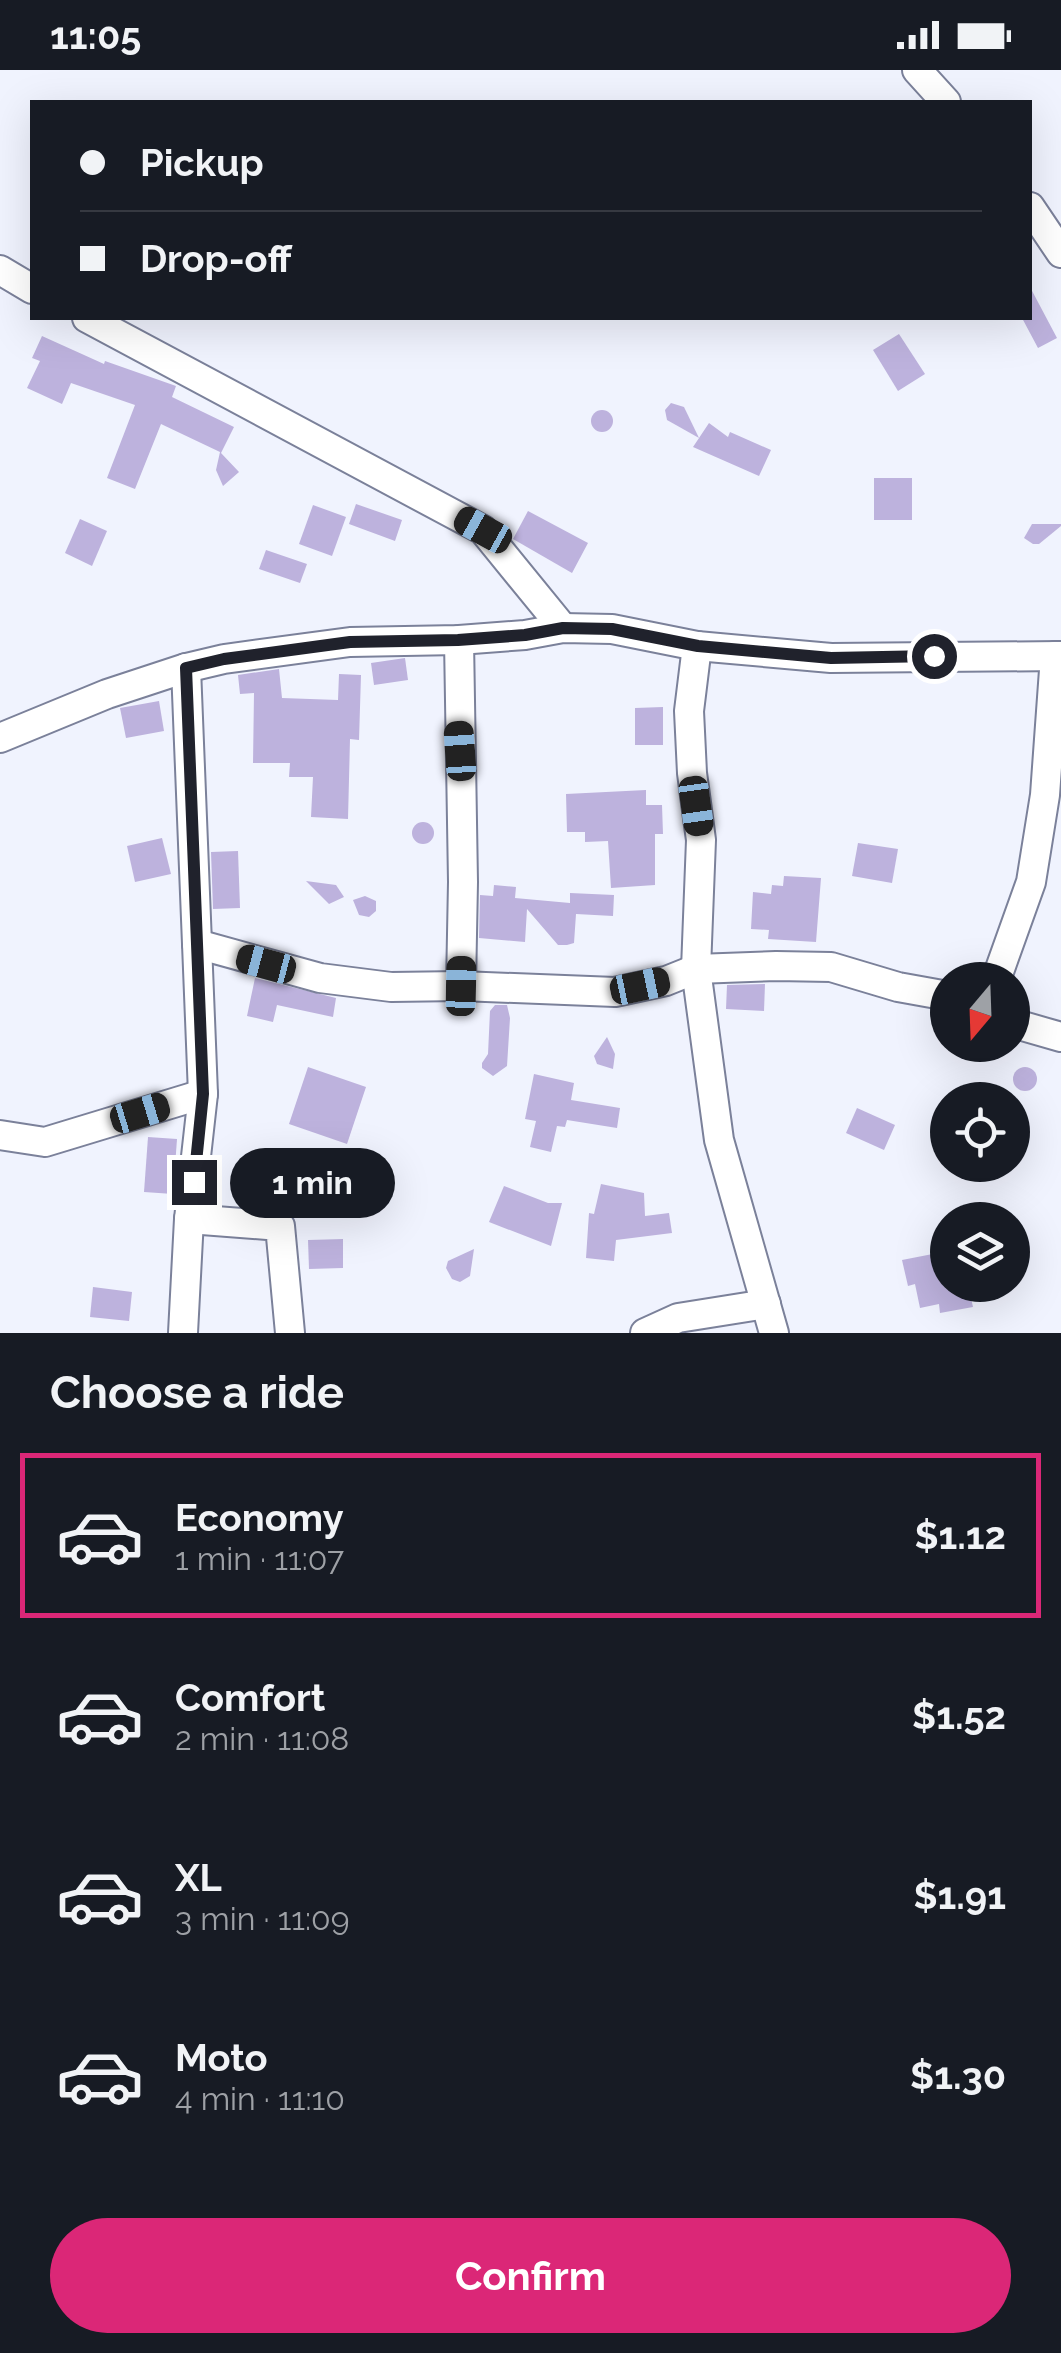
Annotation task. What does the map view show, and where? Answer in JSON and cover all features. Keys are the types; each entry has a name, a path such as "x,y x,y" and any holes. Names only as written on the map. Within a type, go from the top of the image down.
{"street":[{"path":"917,70 944,100"},
{"path":"1032,210 1061,253"},
{"path":"0,270 30,288"},
{"path":"91,320 483,530 563,628"},
{"path":"0,738 107,694 186,668 350,642 458,640 563,628 612,629 698,646 831,658 1058,656 1045,796 1031,882 1002,962"},
{"path":"458,640 461,986"},
{"path":"698,646 689,711 701,840 696,968 719,1140 774,1333"},
{"path":"183,1333 189,1219 203,1094 186,668"},
{"path":"197,944 320,978 391,987 615,992 666,981 696,968 831,967 930,993"},
{"path":"1030,1028 1061,1036"},
{"path":"0,1135 44,1142 203,1094"},
{"path":"189,1219 280,1226 290,1333"},
{"path":"644,1333 678,1318 766,1304"}],"building":[{"path":"1032,291 1057,338 1038,348 1023,320 1032,320"},
{"path":"899,334 925,374 898,391 873,350"},
{"path":"42,336 104,364 105,361 176,386 172,397 234,427 221,453 239,472 223,486 216,470 220,452 161,424 135,489 107,478 135,405 71,383 62,404 27,388 40,361 32,358"},
{"path":"671,403 684,407 699,438 667,420 665,410"},
{"path":"602,410 610,413 610,429 602,432 594,429 591,421 594,413"},
{"path":"709,423 728,437 730,432 771,450 759,476 693,447"},
{"path":"874,478 912,478 912,520 874,520"},
{"path":"356,504 402,520 395,541 349,524"},
{"path":"313,505 346,517 332,556 299,544"},
{"path":"528,511 588,543 572,573 513,539"},
{"path":"80,519 107,531 92,566 65,553"},
{"path":"1032,524 1061,526 1039,544 1033,544 1024,538"},
{"path":"266,550 307,564 300,583 259,569"},
{"path":"405,658 408,680 374,685 371,663"},
{"path":"279,669 282,698 338,700 339,674 361,675 359,740 350,739 348,819 311,817 313,777 289,777 290,763 253,763 254,693 240,694 238,675"},
{"path":"159,701 164,731 126,738 120,708"},
{"path":"663,707 663,745 635,745 635,708"},
{"path":"646,790 646,805 662,805 663,834 655,834 655,885 611,888 608,841 585,842 585,832 567,832 566,794"},
{"path":"423,822 431,825 431,841 423,844 415,841 412,833 415,825"},
{"path":"162,838 171,874 135,882 127,846"},
{"path":"858,843 898,849 892,883 852,876"},
{"path":"238,851 240,908 213,909 211,852"},
{"path":"784,876 821,878 816,942 768,939 769,930 751,929 753,892 771,894 772,885 783,886"},
{"path":"306,881 336,885 344,897 329,904"},
{"path":"494,885 516,887 515,898 570,903 570,893 614,895 613,916 576,914 574,943 567,945 558,945 527,909 525,942 479,938 480,895 493,896"},
{"path":"365,896 376,901 376,911 369,917 359,915 353,900"},
{"path":"255,978 336,998 333,1017 277,1005 273,1022 247,1016"},
{"path":"765,984 764,1011 726,1009 727,985"},
{"path":"495,1005 507,1005 510,1018 507,1066 493,1076 482,1068 482,1063 488,1054 490,1011"},
{"path":"607,1037 615,1054 613,1069 597,1064 594,1056"},
{"path":"308,1067 366,1087 347,1144 289,1124"},
{"path":"1020,1068 1030,1068 1036,1074 1036,1084 1030,1090 1030,1082 1014,1082"},
{"path":"534,1074 574,1083 571,1100 620,1108 617,1128 567,1120 565,1127 557,1126 551,1152 530,1147 536,1121 525,1119"},
{"path":"857,1108 895,1125 884,1150 846,1133"},
{"path":"148,1137 177,1139 173,1194 144,1192"},
{"path":"601,1184 644,1193 645,1216 669,1213 672,1233 616,1240 614,1261 586,1258 589,1213 594,1214"},
{"path":"504,1186 548,1203 562,1203 551,1246 489,1222"},
{"path":"343,1239 343,1268 309,1269 308,1240"},
{"path":"474,1249 470,1276 460,1282 452,1279 446,1268 448,1261"},
{"path":"930,1255 930,1302 972,1302 973,1307 940,1313 939,1304 920,1308 915,1284 908,1286 902,1260"},
{"path":"93,1287 132,1292 129,1321 90,1317"}],"route":[{"path":"194,1182 203,1094 186,668 350,642 458,640 563,628 612,629 698,646 831,658 934,656"}]}
